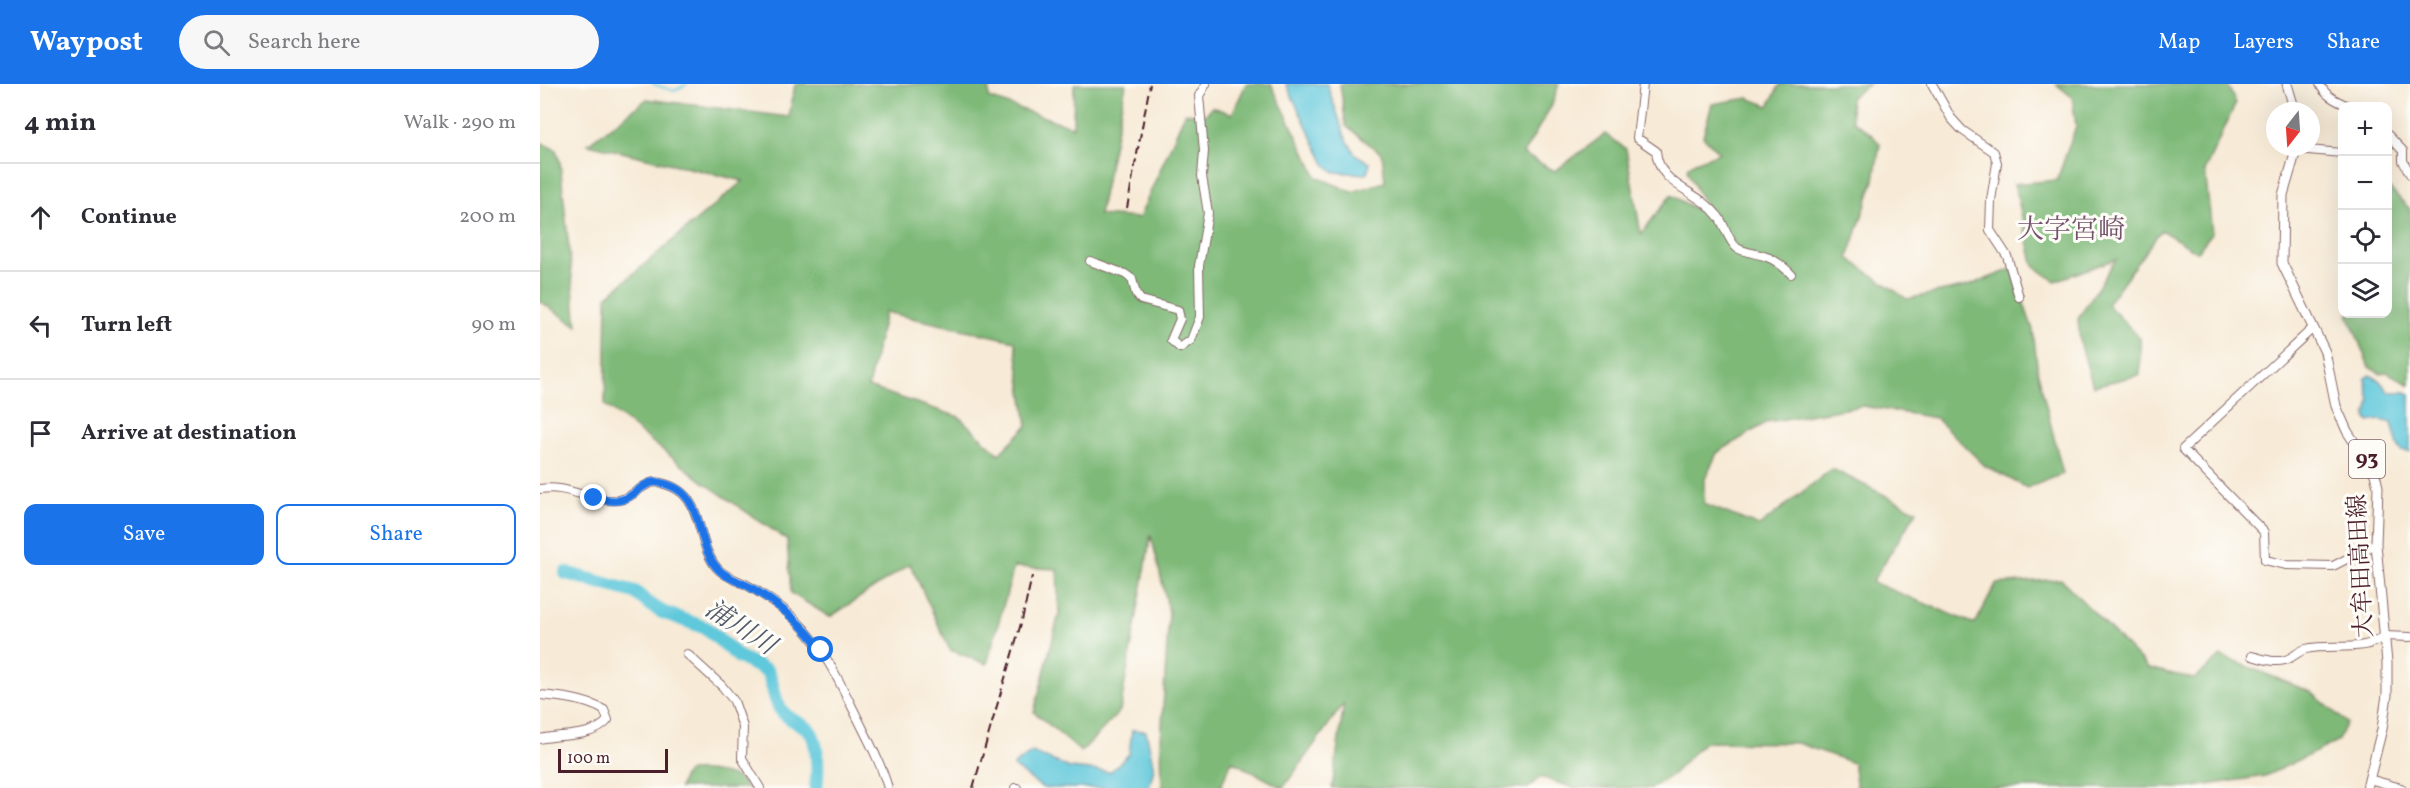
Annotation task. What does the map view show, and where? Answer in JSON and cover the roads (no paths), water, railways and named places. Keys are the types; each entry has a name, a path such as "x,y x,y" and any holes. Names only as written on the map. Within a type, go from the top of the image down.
{"main road":[{"path":"2287,84 2292,102"},
{"name":"大牟田高田線","path":"2295,156 2283,195 2282,263 2325,352 2336,406 2347,431 2375,474 2378,487 2376,544 2387,663 2385,713 2368,783"}],"street":[{"path":"1090,261 1125,274 1132,279 1136,294 1141,300 1178,310 1180,319 1171,340 1180,348 1191,340 1200,317 1199,266 1208,213 1202,176 1204,152 1199,96 1206,84"},
{"path":"1643,84 1637,138 1656,151 1657,164 1663,175 1708,205 1719,217 1733,244 1745,252 1774,260 1791,274"},
{"path":"1932,84 1951,118 1962,130 1994,152 1997,163 1991,200 1990,230 2007,256 2019,297"},
{"path":"2320,84 2321,88 2338,102"},
{"path":"2392,139 2403,151 2403,161 2410,174"},
{"path":"2320,150 2338,152"},
{"path":"2313,328 2183,449 2264,532 2265,561 2287,565 2333,566 2376,544"},
{"path":"540,489 558,488 610,501 624,500 644,485 655,482 680,492 695,510 709,555 717,568 783,609 813,639 848,698 877,758 888,788"},
{"path":"2252,656 2270,661 2285,660 2303,650 2376,644 2384,636 2410,638"},
{"path":"687,654 722,686 734,701 743,727 744,763 760,788"},
{"path":"540,695 579,700 596,705 604,710 608,720 604,725 586,732 540,739"},
{"path":"2368,783 2403,788 2410,786"}],"water":[{"path":"1286,84 1327,84 1345,136 1355,154 1370,163 1367,174 1334,172 1325,164"},
{"path":"2370,375 2379,380 2389,392 2410,394 2410,452 2402,451 2398,446 2392,423 2380,420 2369,422 2366,417 2370,401 2365,378"},
{"path":"1132,730 1146,731 1154,768 1149,788 1043,788 1013,766 1032,752 1070,768 1110,772 1129,754"}],"waterway":[{"path":"653,84 674,91 687,84"},
{"name":"浦川川","path":"566,573 635,592 662,612 706,628 739,657 767,671 781,710 812,734 817,757 816,788"}],"railway":[{"path":"1127,208 1150,84"},
{"path":"973,788 1022,620 1032,576"}],"district":[{"name":"大字宮崎","path":"2071,231"}]}
